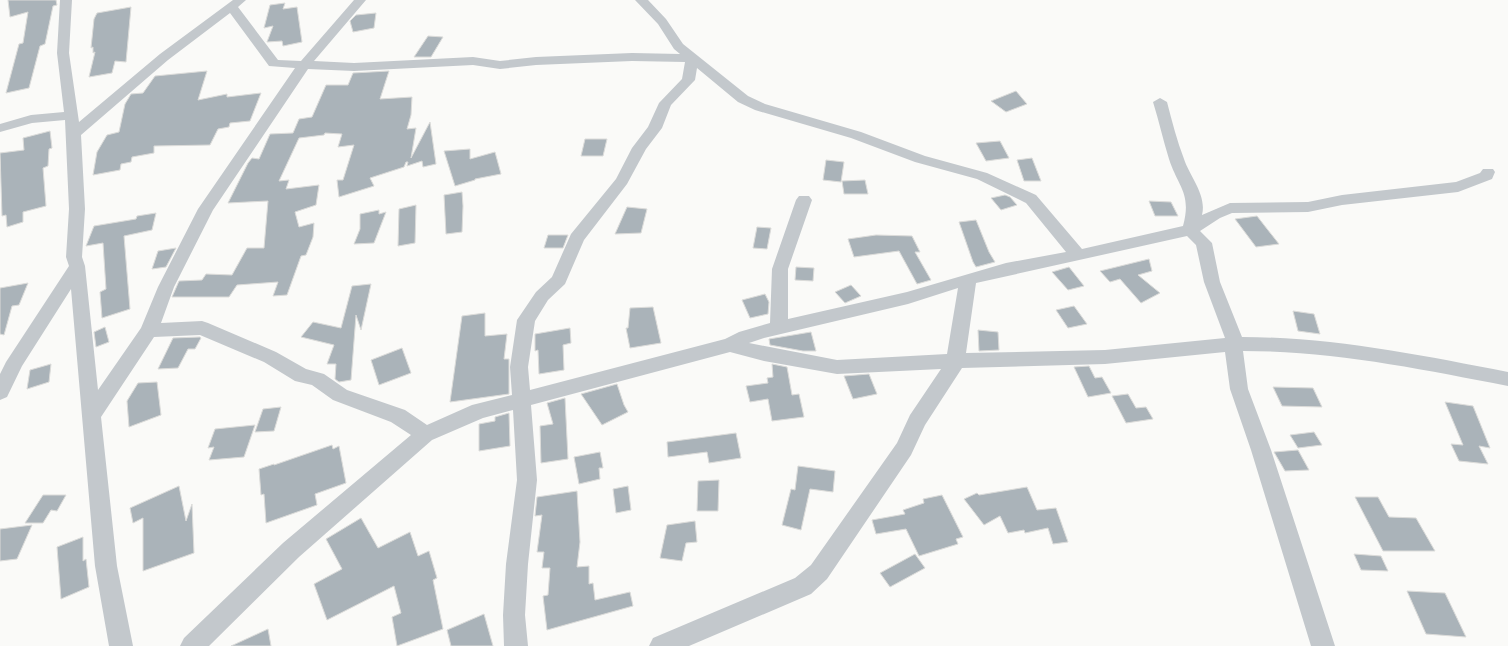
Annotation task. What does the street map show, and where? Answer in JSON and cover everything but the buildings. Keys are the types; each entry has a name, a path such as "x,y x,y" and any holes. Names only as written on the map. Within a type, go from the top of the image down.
{"street":[{"path":"66,0 63,53 74,134 77,209 74,257 77,266 106,566 121,646"},
{"path":"92,415 149,330 166,287 206,209 304,65 360,0"},
{"path":"641,0 671,32 678,46 743,99 760,107 856,135 920,160 982,176 1024,195 1031,199 1078,256"},
{"path":"74,134 164,57 236,4 274,63 398,66 473,61 500,65 536,61 632,57 692,58"},
{"path":"516,646 514,615 517,564 528,480 523,398 519,367 526,320 542,296 559,280 577,238 622,181 639,148 655,128 661,110 688,80 692,58"},
{"path":"1160,102 1177,160 1190,188 1195,211 1190,230"},
{"path":"0,128 31,119 71,115"},
{"path":"192,646 291,550 425,434 479,411 730,345 745,337 779,327 908,298 1006,269 1078,256 1153,237 1190,230 1215,214 1230,208 1308,207 1342,200 1437,190 1458,187 1487,176 1488,172"},
{"path":"779,327 780,269 804,200"},
{"path":"1190,230 1204,243 1212,282 1236,344 1233,354 1239,389 1261,450 1323,646"},
{"path":"0,392 15,362 77,266"},
{"path":"661,646 803,586 818,572 904,449 917,421 955,362 968,279"},
{"path":"149,330 202,328 210,331 270,357 302,376 317,379 340,395 398,416 425,434"},
{"path":"730,345 764,354 838,367 1009,358 1061,359 1105,357 1236,344 1281,344 1388,356 1508,378"}]}
